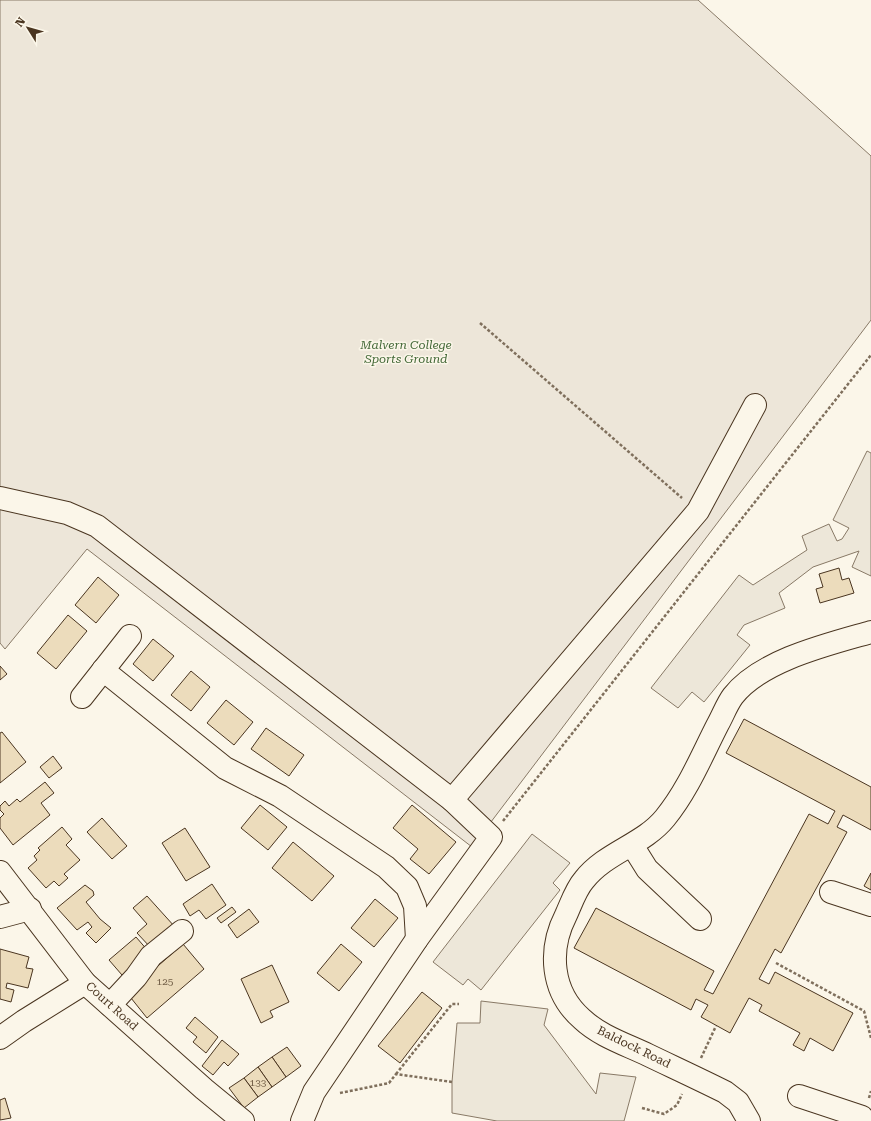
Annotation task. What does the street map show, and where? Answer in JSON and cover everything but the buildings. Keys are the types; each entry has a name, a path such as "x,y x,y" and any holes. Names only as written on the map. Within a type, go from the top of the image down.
{"street":[{"path":"452,800 698,511 754,405"},
{"path":"0,498 67,513 97,526 452,800 491,837 417,939 314,1092 302,1121"},
{"name":"Baldock Road","path":"749,1121 738,1102 725,1092 603,1034 582,1019 569,1006 561,992 556,974 555,941 560,925 582,881 602,861 632,845 653,830 666,817 690,779 733,696 746,682 764,671 806,651 871,632"},
{"path":"82,697 130,636"},
{"path":"103,670 225,768 280,796 386,867 407,887 416,906 417,939"},
{"path":"632,845 647,869 700,919"},
{"name":"Court Road","path":"0,872 30,909 86,984 204,1089 243,1121"},
{"path":"831,892 871,905"},
{"path":"0,917 30,909"},
{"path":"110,1005 136,977 151,956 182,931"},
{"path":"0,1038 24,1021 86,984"},
{"path":"798,1096 862,1117 861,1121"}],"path":[{"path":"480,323 698,511"},
{"path":"491,837 871,355"},
{"path":"776,963 864,1011 871,1038"},
{"path":"354,1091 389,1084 452,1004 459,1004"},
{"path":"396,1074 452,1082"}],"green space":[{"name":"Malvern College Sports Ground","path":"0,0 698,0 871,156 871,320 472,847 87,549 5,649 0,643"}],"shaded area":[{"path":"867,451 871,453 871,576 852,567 859,551 813,567 779,593 785,608 744,625 737,635 750,645 704,702 692,692 678,708 651,688 739,575 753,585 807,550 802,536 829,524 837,541 842,539 849,528 833,520"},
{"path":"532,834 570,863 553,883 560,890 481,990 468,979 463,985 433,962"},
{"path":"481,1001 548,1009 544,1025 596,1094 600,1073 636,1077 624,1121 497,1121 452,1113 452,1082 457,1023 480,1023"}]}
